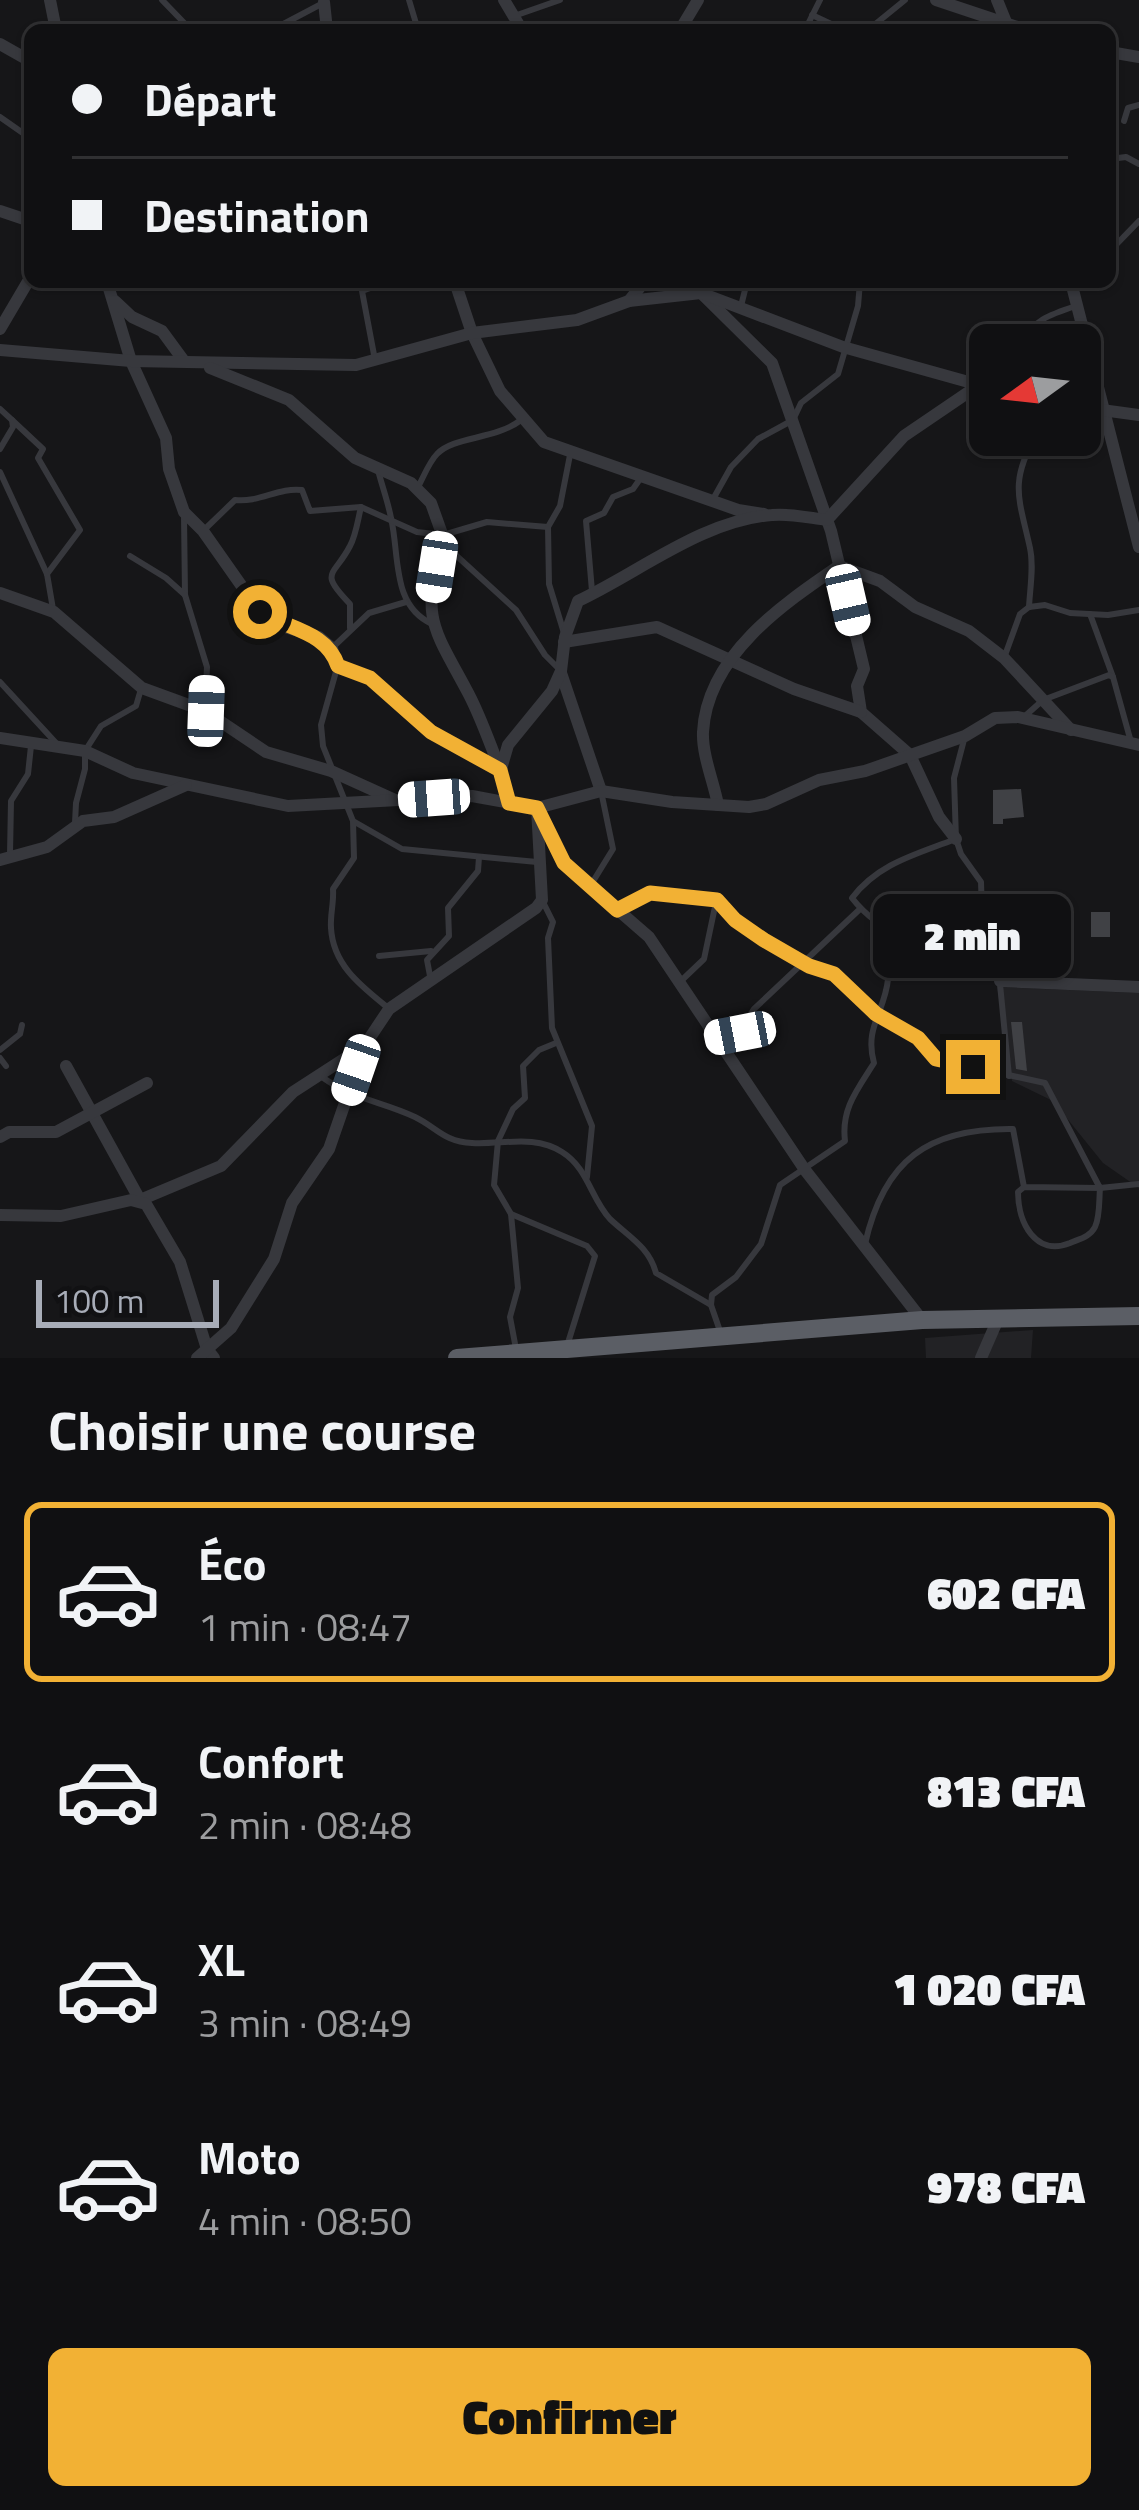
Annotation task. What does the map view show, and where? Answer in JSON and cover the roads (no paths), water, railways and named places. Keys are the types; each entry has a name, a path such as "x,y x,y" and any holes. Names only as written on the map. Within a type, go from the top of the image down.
{"highway":[{"path":"458,1358 922,1320 1139,1316"}],"street":[{"path":"504,0 519,24"},
{"path":"935,0 1000,24"},
{"path":"0,329 24,288"},
{"path":"109,288 131,361 166,438 170,470 184,512 203,531 260,612 285,627 319,638 332,648 338,666 370,678 431,732 500,770"},
{"path":"457,288 500,392 544,442 738,511 827,520"},
{"path":"629,302 640,288"},
{"path":"0,350 131,361 356,365 472,333 577,320 691,288"},
{"path":"696,288 772,363 839,566 864,669 857,686 861,712"},
{"path":"697,288 843,347 969,382"},
{"path":"1073,288 1138,539"},
{"path":"112,298 161,332 185,362 229,372 289,400 356,458 416,489 431,503 444,540 432,624 469,693 509,803"},
{"path":"827,520 904,436 969,397"},
{"path":"1101,409 1139,415"},
{"path":"500,770 508,745 552,691 578,602 623,579 636,566 711,531 771,515"},
{"path":"839,566 880,581 915,607 969,631 1004,658 1072,730"},
{"path":"718,805 703,734 711,698 739,646 784,603 839,566"},
{"path":"0,593 54,612 142,688 206,711 266,752 331,771 396,801"},
{"path":"564,639 656,627 794,689 861,712 910,755 938,817 956,839"},
{"path":"560,671 602,791"},
{"path":"0,738 85,751 134,773 288,806 472,796 537,808 602,791 671,802 766,804 819,780 865,771 965,736 995,718 1023,718 1136,745"},
{"path":"5,859 47,847 83,821 114,817 187,784"},
{"path":"206,1355 231,1328 274,1259 292,1203 329,1149 365,1045 389,1009 542,900 537,808"},
{"path":"537,808 564,863 649,938 806,1170 922,1320"},
{"path":"1000,981 1139,987"},
{"path":"0,1215 61,1216 140,1200 221,1166 293,1092 365,1045"},
{"path":"66,1066 180,1262 206,1355"},
{"path":"0,1137 9,1132 56,1132 147,1083"},
{"path":"981,1358 998,1319"}],"lane":[{"path":"514,16 560,0"},
{"path":"808,24 820,0"},
{"path":"875,24 905,0"},
{"path":"283,24 326,1"},
{"path":"812,16 830,24"},
{"path":"1124,121 1128,109 1139,105"},
{"path":"1116,245 1139,221"},
{"path":"370,288 362,291 375,360"},
{"path":"740,309 745,288"},
{"path":"711,501 731,467 758,439 793,420 801,403 838,374 860,288"},
{"path":"1032,324 1079,305"},
{"path":"0,410 43,449 38,458 80,530 47,574"},
{"path":"0,449 13,428 12,420"},
{"path":"416,489 437,454 452,444 505,432 521,420"},
{"path":"564,639 549,584 548,527 560,506 571,452"},
{"path":"1024,456 1018,511 1031,552 1029,607"},
{"path":"377,468 406,602 417,617 432,624"},
{"path":"0,472 47,574 54,612"},
{"path":"593,594 586,521 604,513 613,497 633,489 642,477"},
{"path":"203,531 235,500 250,502 292,489 302,490 310,511 361,507 444,540 516,610 560,671"},
{"path":"350,628 350,604 333,587 331,575 350,547 361,507"},
{"path":"184,512 184,595 207,667 206,711"},
{"path":"444,540 487,522 548,527"},
{"path":"130,556 184,595"},
{"path":"332,648 369,614 406,602"},
{"path":"1004,658 1020,614 1029,607 1045,604 1090,614 1139,610"},
{"path":"1090,614 1136,745"},
{"path":"338,666 322,725 323,746 353,820 354,858 333,889 330,923 334,946 351,978 389,1009"},
{"path":"1023,718 1042,700 1113,677"},
{"path":"0,682 59,747"},
{"path":"75,826 85,751 101,726 136,706 142,688"},
{"path":"956,839 889,865 866,879 852,898 892,931 984,974 981,882 956,839 954,778 965,736"},
{"path":"5,859 11,801 28,774 31,743"},
{"path":"590,886 613,849 602,791"},
{"path":"353,820 402,849 540,862"},
{"path":"431,980 427,960 449,936 448,908 478,871 478,856"},
{"path":"617,910 650,893 717,900 735,920 801,962 834,974 876,1014 918,1038 936,1059 1045,1083 1100,1188 1096,1226 1088,1235 1060,1247 1039,1244 1029,1234 1018,1202 1024,1186 1100,1188 1139,1184"},
{"path":"542,900 553,922 548,938 556,1042 592,1126 587,1177"},
{"path":"679,982 704,959 717,900"},
{"path":"714,1037 740,1033 754,1009 860,908"},
{"path":"722,1337 712,1295 736,1277 761,1244 780,1185 845,1141 842,1121 848,1105 874,1064 868,1045 888,981 885,952 892,931"},
{"path":"379,956 431,951"},
{"path":"1000,981 1009,1076"},
{"path":"2,1058 22,1025"},
{"path":"517,1352 510,1317 518,1288 512,1214 494,1185 498,1141 513,1109 525,1098 524,1066 538,1050 556,1042"},
{"path":"319,1075 348,1096 418,1118 439,1136 470,1143 532,1141 562,1152 587,1177 595,1199 611,1219 651,1254 656,1274 711,1305"},
{"path":"864,1246 878,1198 909,1158 943,1136 970,1129 1012,1130 1024,1186"},
{"path":"512,1214 587,1246 595,1256 567,1347"}]}
